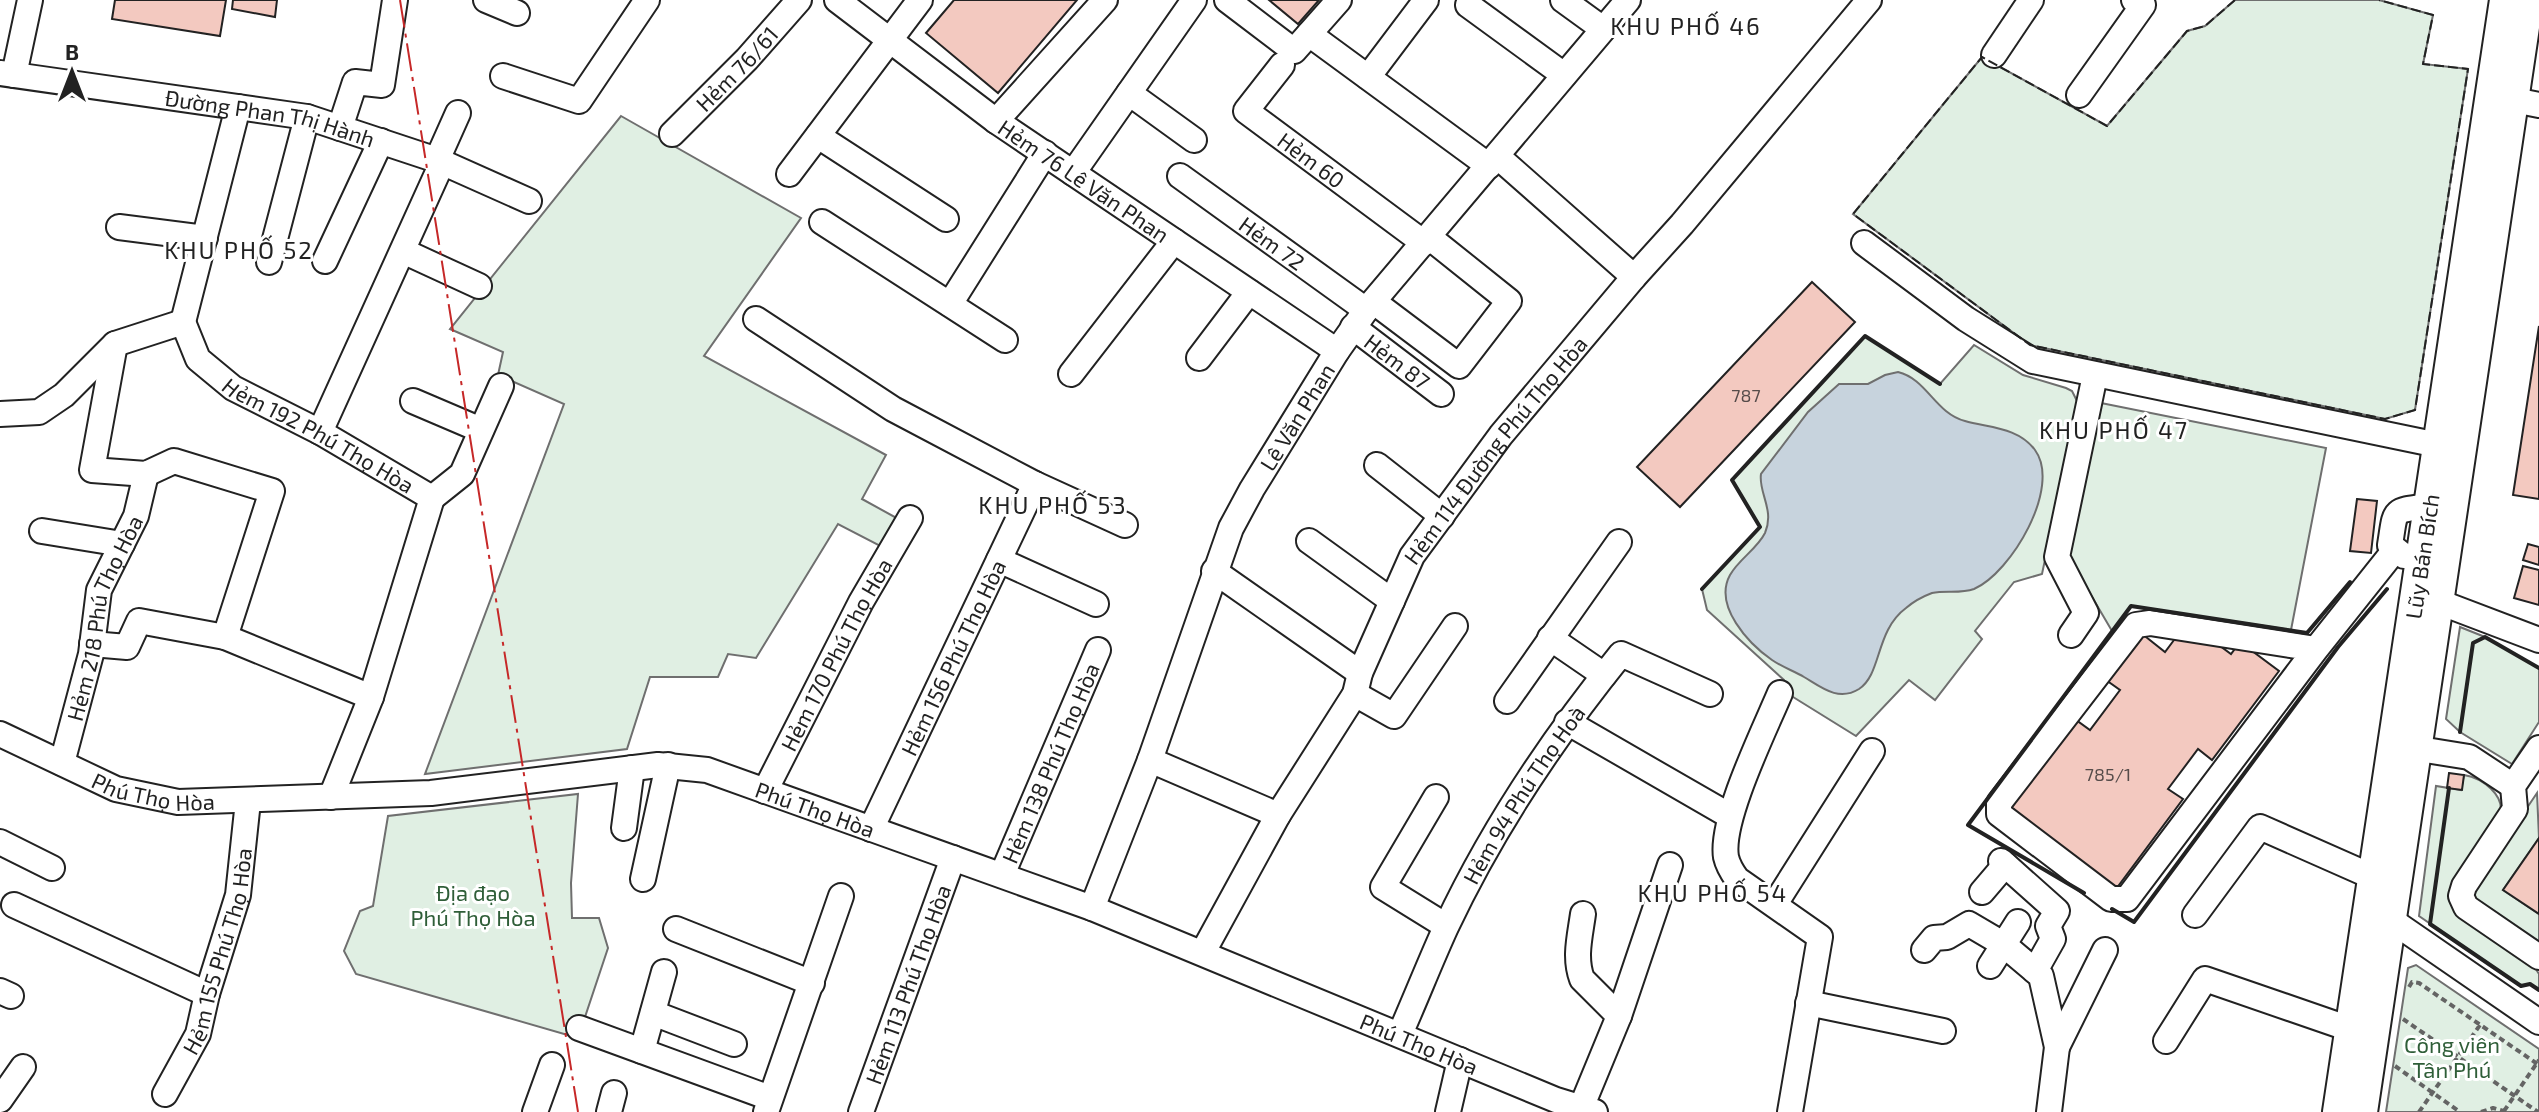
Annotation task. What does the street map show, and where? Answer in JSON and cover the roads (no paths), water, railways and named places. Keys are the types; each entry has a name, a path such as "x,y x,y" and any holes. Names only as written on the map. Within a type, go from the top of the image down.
{"main road":[{"name":"Lũy Bán Bích","path":"2362,1112 2391,920 2405,746 2407,558 2429,506 2505,0"},
{"name":"Lũy Bán Bích","path":"2338,1112 2373,877 2439,602 2526,103 2528,0"}],"street":[{"path":"7,74 30,0"},
{"path":"340,128 355,82 382,85 395,0"},
{"path":"486,0 517,13"},
{"path":"503,76 579,101 647,0"},
{"name":"Hẻm 76/61","path":"672,134 747,59 799,0"},
{"name":"Hẻm 76 Lê Văn Phan","path":"837,0 996,121 1337,351"},
{"path":"789,174 920,0"},
{"path":"996,121 1105,0"},
{"path":"1073,173 1194,0"},
{"path":"1227,0 1295,50 1368,77 1493,161 1634,277"},
{"path":"1295,50 1339,0"},
{"path":"1368,77 1426,0"},
{"path":"1563,0 1603,29"},
{"name":"Lê Văn Phan","path":"1092,908 1150,760 1214,571 1241,508 1337,351 1364,313 1628,0"},
{"name":"Hẻm 114 Đường Phú Thọ Hòa","path":"1203,952 1278,815 1358,683 1412,556 1501,435 1869,0"},
{"path":"1994,55 2031,0"},
{"path":"2079,95 2143,5 2134,0"},
{"path":"1468,5 1564,75"},
{"name":"Hẻm 60","path":"1295,50 1246,111 1427,240"},
{"name":"Đường Phan Thị Hành","path":"7,74 307,117 440,162 529,201"},
{"path":"1129,93 1194,140"},
{"path":"0,414 39,412 64,395 115,344 183,322 238,107"},
{"path":"320,432 403,251 458,113"},
{"path":"269,262 307,117"},
{"path":"818,136 946,219"},
{"path":"325,261 381,141"},
{"path":"950,304 1045,153"},
{"name":"Hẻm 72","path":"1180,176 1364,313"},
{"path":"822,222 1005,340"},
{"path":"119,227 205,238"},
{"path":"1364,313 1459,366 1509,301 1427,240"},
{"path":"1071,374 1174,241"},
{"path":"1864,243 1966,319 2023,357 2042,364 2438,445"},
{"path":"403,251 479,286"},
{"path":"1199,358 1249,292"},
{"name":"Hẻm 87","path":"1364,313 1441,394"},
{"path":"756,319 893,409 1035,484 1125,525"},
{"name":"Hẻm 192 Phú Thọ Hòa","path":"183,322 198,359 233,388 320,432 432,498 371,697 331,797"},
{"path":"115,344 92,470 146,474 174,461 272,491 225,637"},
{"path":"2071,635 2086,613 2057,557 2095,375"},
{"path":"432,498 462,474 501,386"},
{"path":"413,401 481,430"},
{"path":"1377,465 1442,516"},
{"name":"Hẻm 218 Phú Thọ Hòa","path":"62,763 92,644 99,590 136,516 146,474"},
{"name":"Hẻm 156 Phú Thọ Hòa","path":"871,829 1035,484"},
{"name":"Hẻm 170 Phú Thọ Hòa","path":"765,791 861,602 910,518"},
{"path":"42,531 122,544"},
{"path":"1309,541 1392,601"},
{"path":"1507,701 1619,542"},
{"path":"2316,649 2150,623 2136,625 1999,803 1999,814 2111,899 2127,899 2316,649 2407,558"},
{"path":"999,560 1096,604"},
{"path":"1214,571 1358,683 1394,716 1455,626"},
{"path":"2439,602 2539,640"},
{"path":"92,644 127,647 139,621 225,637 371,697"},
{"path":"1550,638 1604,675"},
{"name":"Hẻm 138 Phú Thọ Hòa","path":"1002,875 1098,650"},
{"name":"Hẻm 94 Phú Thọ Hoà","path":"1400,1034 1446,926 1508,813 1567,722 1621,654 1710,694"},
{"path":"1780,693 1730,816 1725,849 1730,870 1737,879 1820,937 1790,1112"},
{"path":"1567,722 1730,816"},
{"name":"Phú Thọ Hòa","path":"0,734 116,789 178,802 459,790 668,765 707,770 1092,908 1588,1110"},
{"path":"2405,746 2469,757 2513,786"},
{"path":"2539,748 2513,786 2515,809 2464,886 2461,896 2466,907 2539,957"},
{"path":"1775,904 1872,751"},
{"path":"1150,760 1278,815"},
{"path":"643,879 668,765"},
{"path":"624,828 632,768"},
{"path":"1436,797 1383,887 1446,926"},
{"name":"Hẻm 155 Phú Thọ Hòa","path":"165,1094 198,1034 207,994 238,895 248,801"},
{"path":"2195,915 2260,827 2373,877"},
{"path":"0,842 52,868"},
{"name":"Hẻm 113 Phú Thọ Hòa","path":"861,1112 953,858"},
{"path":"1982,892 2003,863 2057,911 2048,926 2053,939 2035,971"},
{"path":"1588,1110 1670,865"},
{"path":"579,1028 642,1051 768,1105 841,896"},
{"path":"14,905 207,994"},
{"path":"1583,914 1577,962 1579,971 1582,979 1619,1016"},
{"path":"2391,920 2539,1022"},
{"path":"1990,966 2018,922"},
{"path":"1924,950 1934,938 1947,937 1969,924 2003,944 2041,976 2057,1047"},
{"path":"676,929 815,975"},
{"path":"2049,1112 2057,1047 2105,950"},
{"path":"642,1051 664,972"},
{"path":"2166,1041 2205,979 2350,1029"},
{"path":"1808,1003 1943,1031"},
{"path":"653,1013 734,1044"},
{"path":"1448,1112 1460,1060"},
{"path":"535,1112 552,1065"},
{"path":"0,1100 23,1067"}],"district":[{"name":"KHU PHỐ 46","path":"1686,25"},
{"name":"KHU PHỐ 52","path":"239,249"},
{"name":"KHU PHỐ 47","path":"2114,429"},
{"name":"KHU PHỐ 53","path":"1053,504"},
{"name":"KHU PHỐ 54","path":"1713,892"}],"park label":[{"name":"Địa đạo Phú Thọ Hòa","path":"473,904"},
{"name":"Công viên Tân Phú","path":"2452,1056"}]}
